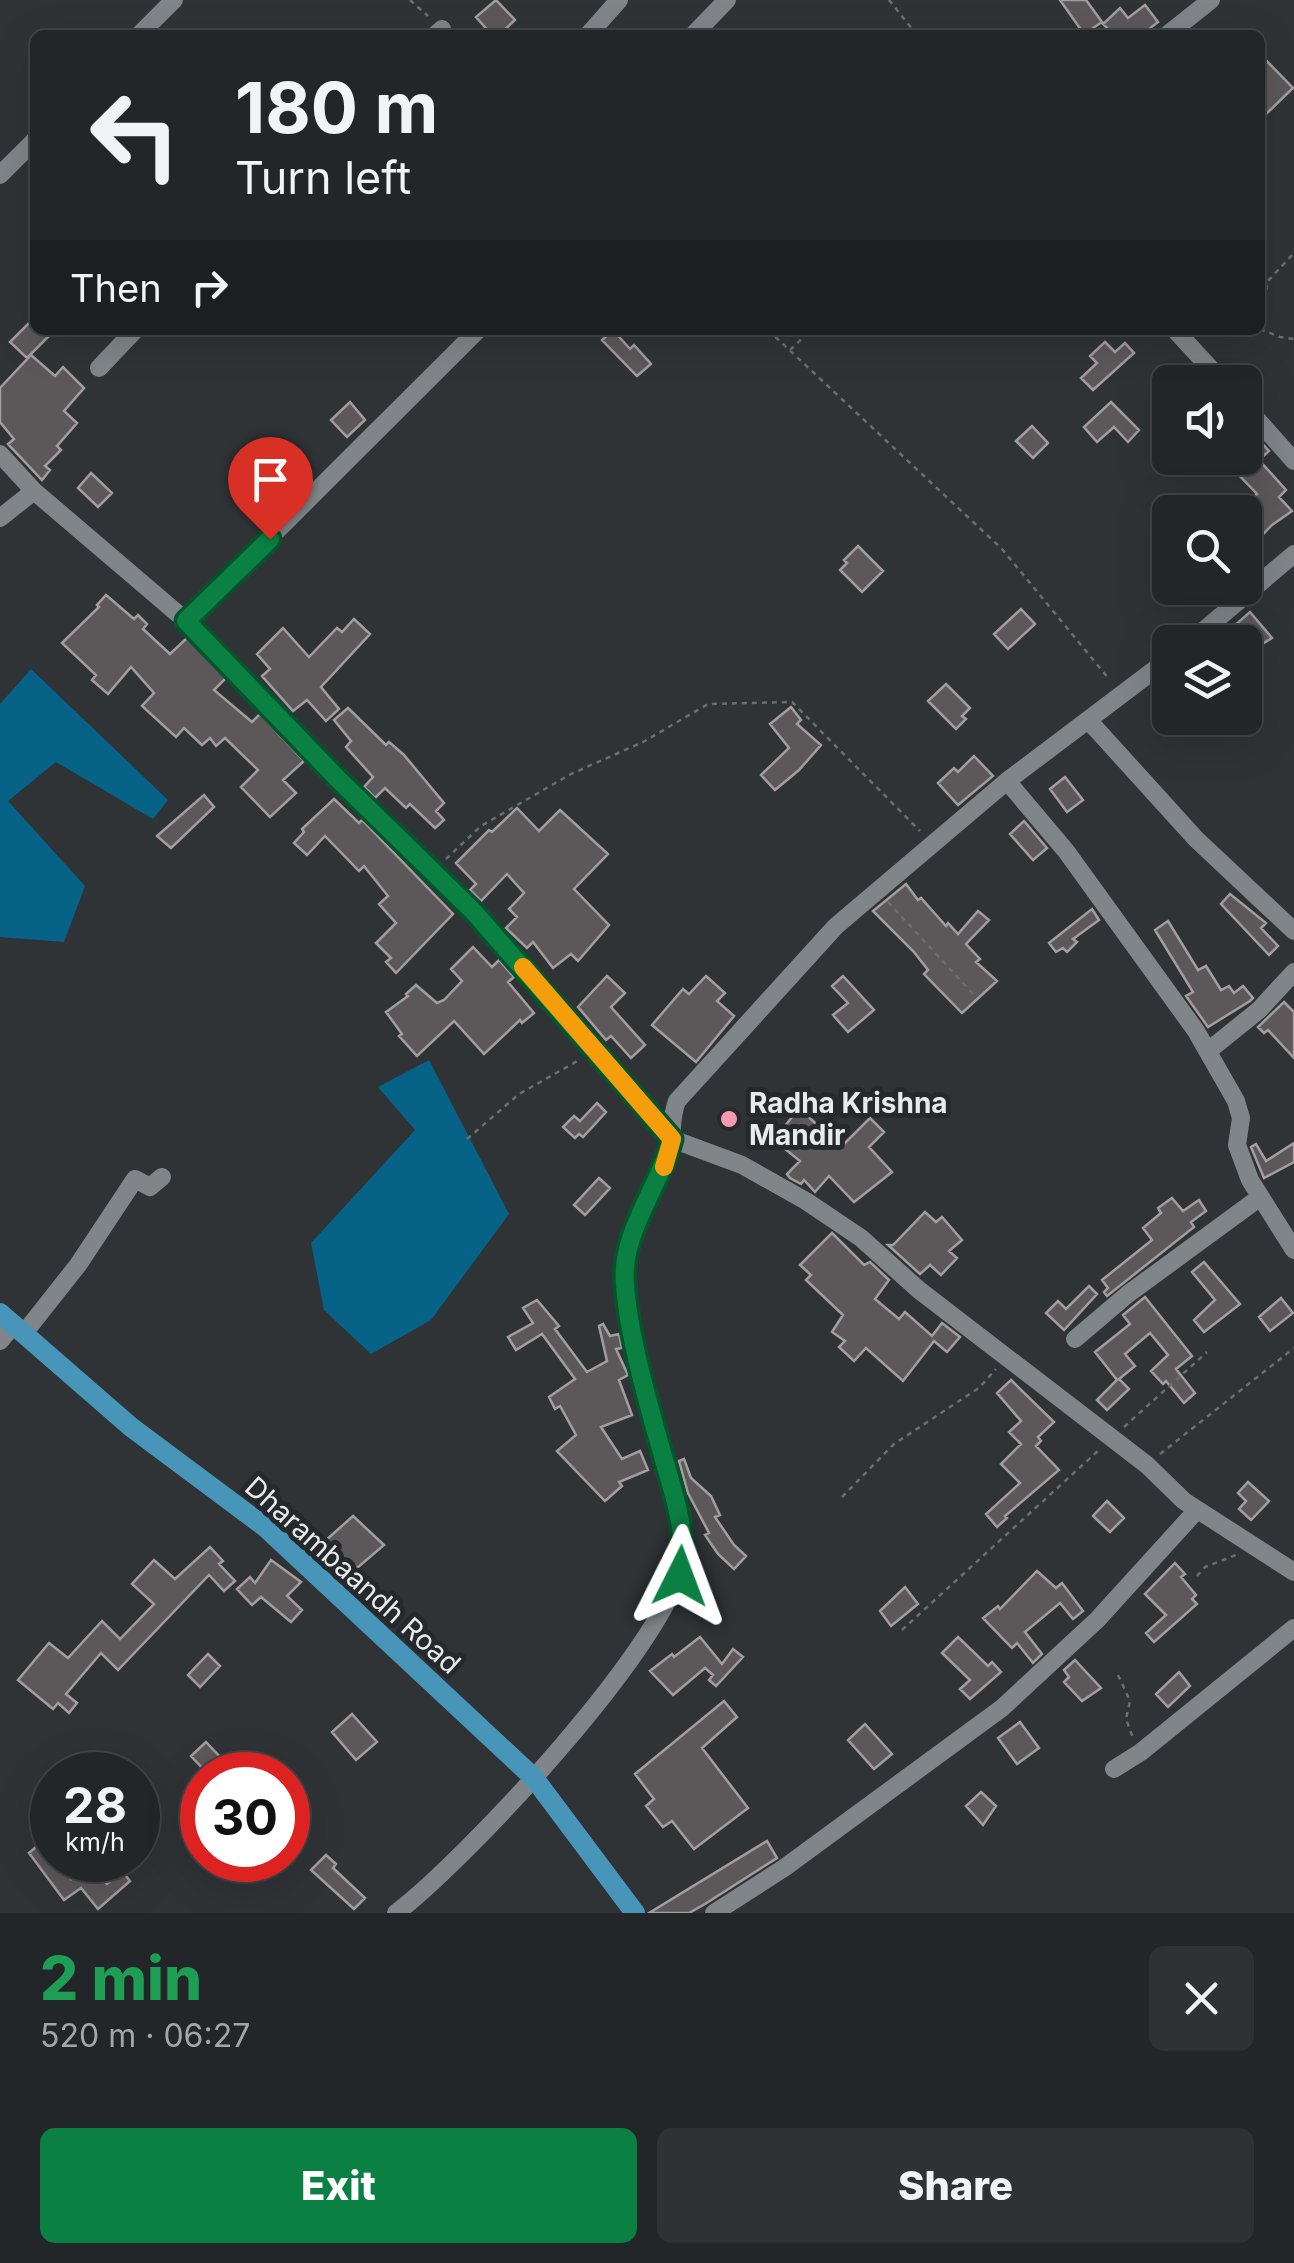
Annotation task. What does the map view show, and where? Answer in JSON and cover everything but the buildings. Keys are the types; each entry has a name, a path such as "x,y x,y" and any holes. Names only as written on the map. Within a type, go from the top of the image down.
{"main road":[{"name":"Dharambaandh Road","path":"13,1323 131,1427 265,1527 534,1778 635,1913"}],"street":[{"path":"145,30 174,0"},
{"path":"592,30 619,0"},
{"path":"698,30 727,0"},
{"path":"1173,30 1211,0"},
{"path":"0,175 30,145"},
{"path":"99,368 130,335"},
{"path":"186,621 473,335"},
{"path":"1180,335 1207,365"},
{"path":"1262,425 1294,460"},
{"path":"0,454 34,491 186,621 473,911 672,1139 742,1166 862,1238 920,1290 1146,1464 1197,1510 1294,1572"},
{"path":"0,518 34,491"},
{"path":"1210,625 1294,554"},
{"path":"396,1913 430,1885 534,1778 636,1653 680,1576 684,1531 648,1403 624,1284 625,1259 667,1160 672,1139 670,1120 677,1101 836,926 1007,781 1152,673"},
{"path":"1089,721 1196,839 1294,931"},
{"path":"1007,781 1077,866 1208,1051 1242,1118 1240,1157 1259,1198 1294,1250"},
{"path":"1208,1051 1259,1010 1294,972"},
{"path":"0,1340 13,1323 78,1264 135,1179 150,1188 162,1176"},
{"path":"1075,1339 1128,1294 1259,1198"},
{"path":"714,1913 784,1868 1002,1708 1096,1620 1197,1510"},
{"path":"1114,1769 1141,1752 1294,1628"}],"path":[{"path":"889,0 913,30"},
{"path":"1265,291 1266,282 1294,253"},
{"path":"1265,330 1294,339"},
{"path":"774,335 1002,549 1123,696"},
{"path":"790,350 806,335"},
{"path":"433,872 481,826 570,774 642,742 708,704 792,702 881,796 932,842"},
{"path":"877,890 975,996"},
{"path":"467,1139 519,1094 595,1050"},
{"path":"1146,1464 1294,1348"},
{"path":"902,1630 1208,1352"},
{"path":"842,1497 894,1444 979,1388 1008,1356"},
{"path":"1197,1576 1205,1567 1248,1545"},
{"path":"1118,1675 1130,1701 1126,1719 1141,1752"}],"shaded area":[{"path":"31,669 168,800 153,819 56,762 8,801 85,886 64,942 0,937 0,704"},
{"path":"429,1060 509,1214 431,1320 371,1354 324,1310 311,1243 415,1130 378,1087"}],"slow traffic":[{"path":"523,967 672,1139 664,1167"}],"place":[{"name":"Radha Krishna Mandir","path":"729,1119"}],"route":[{"path":"270,539 186,621 337,778 473,911 672,1139 667,1160 625,1259 624,1284 648,1403 684,1531 680,1576"}]}
